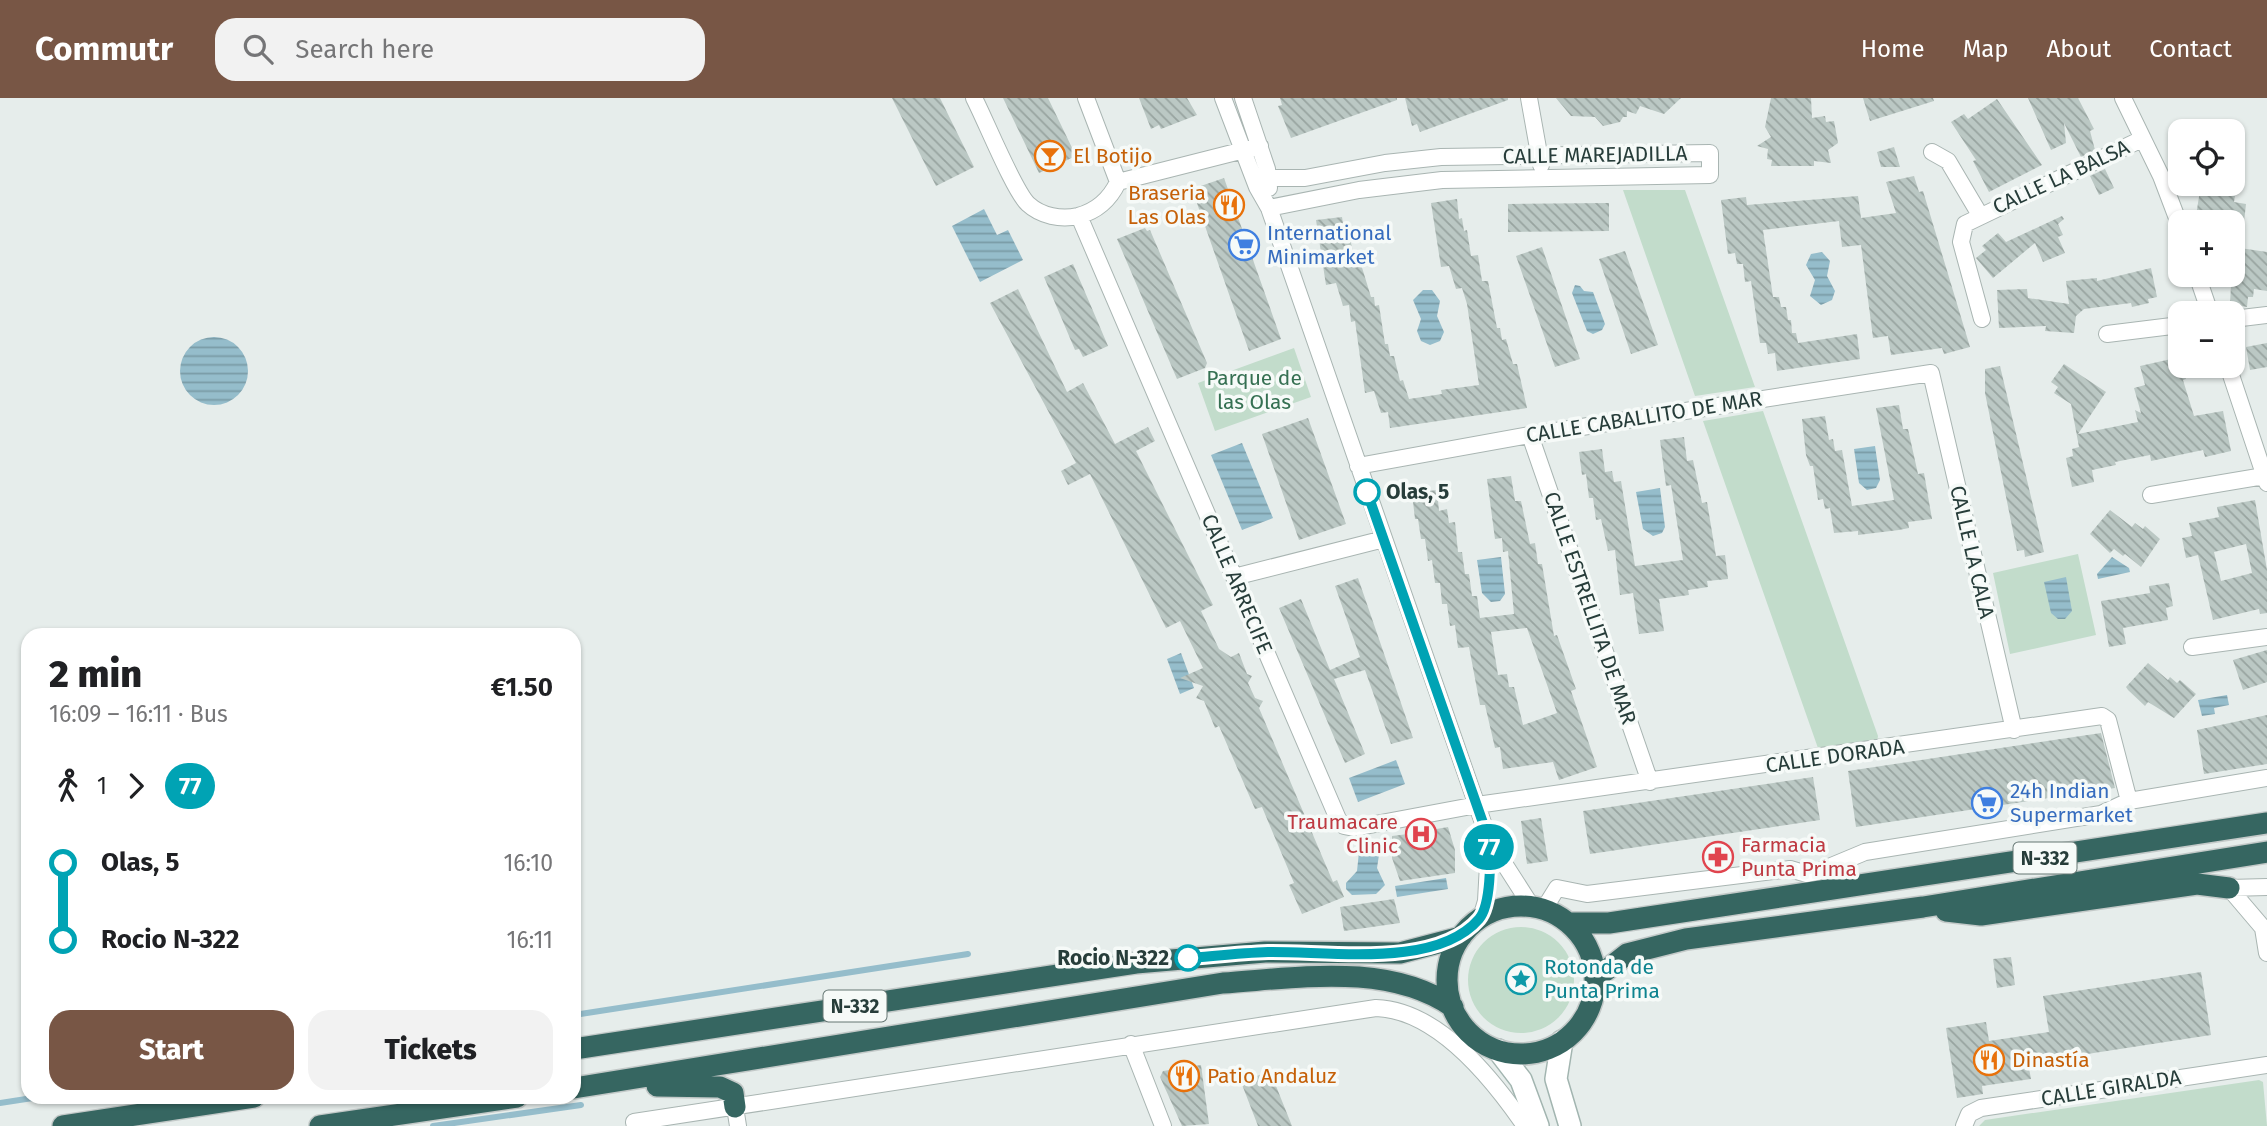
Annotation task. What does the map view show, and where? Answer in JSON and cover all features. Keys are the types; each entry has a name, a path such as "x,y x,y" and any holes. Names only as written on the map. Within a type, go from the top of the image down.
{"highway":[{"name":"N-332","path":"1569,923 1588,948 1595,979 1591,1004 1584,1019 1562,1041 1531,1053 1498,1050 1471,1033 1453,1007 1448,978 1454,949 1461,937 1481,918 1497,910 1538,908 1569,923 1609,923 2267,821"},
{"name":"N-332","path":"1595,979 1627,954 1639,949 1711,935 1923,907 2267,852"},
{"path":"1923,907 1981,915 2197,884 2229,888"},
{"name":"N-332","path":"581,1048 1136,963 1265,952 1401,953 1461,937"},
{"name":"N-332","path":"581,1087 1223,983 1306,978 1375,979 1418,987 1453,1007"},
{"path":"581,1087 720,1087 733,1093 737,1117"},
{"path":"63,1126 208,1104"},
{"path":"320,1126 469,1104"}],"street":[{"path":"974,98 1025,202 1045,214 1079,216 1099,206 1118,182 1260,146"},
{"path":"1086,98 1118,182"},
{"path":"1223,98 1241,151 1269,208 1489,840 1491,860 1481,918"},
{"path":"1243,98 1269,178 1269,208"},
{"path":"1529,98 1543,178"},
{"path":"2123,98 2161,176 2174,210"},
{"name":"CALLE LA BALSA","path":"1982,319 1961,234 1965,224 2142,139"},
{"name":"CALLE LA BALSA","path":"1932,152 1948,162 1980,215"},
{"name":"CALLE MAREJADILLA","path":"1269,178 1305,178 1428,158 1710,153 1710,175 1406,183 1269,208"},
{"name":"CALLE ARRECIFE","path":"1079,216 1340,823 1354,828 1477,805"},
{"path":"2245,317 2267,314"},
{"path":"2107,334 2168,326"},
{"name":"CALLE CABALLITO DE MAR","path":"1358,466 1530,435 1931,373"},
{"name":"CALLE LA CALA","path":"1931,373 2014,730"},
{"path":"2151,495 2266,479 2232,378"},
{"name":"CALLE ESTRELLITA DE MAR","path":"1530,435 1650,782"},
{"path":"1234,577 1384,539"},
{"path":"2192,647 2267,636"},
{"name":"CALLE DORADA","path":"1477,805 2105,716 2129,801"},
{"path":"1489,840 1538,908 1557,888 1587,894 1790,869 1807,874 1866,852 2101,814 2129,801 2267,778"},
{"path":"2229,888 2267,887"},
{"path":"2229,888 2265,922 2267,953"},
{"path":"635,1126 634,1122 737,1117 1131,1044 1376,1008 1402,1010 1427,1023 1491,1078 1525,1126"},
{"path":"1562,1041 1556,1079 1570,1126"},
{"path":"1131,1044 1163,1126"},
{"path":"1498,1050 1521,1080 1538,1126"},
{"name":"CALLE GIRALDA","path":"1964,1126 1969,1114 1981,1108 2267,1065"}],"green space":[{"path":"1623,190 1685,190 1755,387 1695,396"},
{"name":"Parque de las Olas","path":"1294,348 1311,397 1215,431 1198,383"},
{"path":"1763,411 1878,736 1877,742 1819,751 1703,421"},
{"path":"2078,554 2096,635 2010,654 1993,573"},
{"path":"1521,927 1541,931 1558,943 1570,960 1574,980 1570,1000 1558,1017 1541,1029 1521,1033 1501,1029 1484,1017 1472,1000 1468,980 1472,960 1484,943 1501,931"},
{"path":"2259,1080 2263,1082 2267,1126 1979,1126 1985,1120"}],"water":[{"path":"984,209 997,235 1008,230 1023,260 980,282 952,226"},
{"path":"1822,252 1830,261 1827,276 1835,291 1832,300 1821,305 1810,296 1815,280 1806,265 1811,254"},
{"path":"1575,285 1584,291 1593,292 1605,324 1602,330 1593,334 1587,331 1572,293"},
{"path":"1423,290 1432,290 1440,301 1437,316 1444,332 1440,341 1430,345 1421,341 1417,331 1421,319 1413,300"},
{"path":"207,337 221,337 233,342 243,352 248,371 243,390 233,400 221,405 207,405 195,400 185,390 180,378 180,364 185,352 195,342"},
{"path":"1242,443 1273,518 1242,530 1211,455"},
{"path":"1875,446 1880,480 1876,488 1867,490 1859,483 1854,449"},
{"path":"1660,488 1665,527 1662,533 1653,536 1643,529 1636,492"},
{"path":"1501,557 1505,594 1500,601 1491,602 1482,593 1477,560"},
{"path":"2112,557 2129,568 2130,572 2098,579 2097,574"},
{"path":"2066,577 2072,611 2065,619 2058,619 2051,613 2044,582"},
{"path":"1181,653 1194,688 1180,694 1167,659"},
{"path":"2227,695 2229,705 2214,708 2215,714 2202,716 2198,700"},
{"path":"1396,760 1405,784 1358,802 1349,778"},
{"path":"1369,848 1379,855 1377,868 1385,885 1376,894 1352,895 1346,889 1346,883 1357,871 1359,852"},
{"path":"1446,878 1448,889 1397,897 1395,886"}],"building":[{"path":"892,98 940,98 974,167 936,186"},
{"path":"1003,98 1048,98 1076,156 1039,173"},
{"path":"1139,98 1187,98 1197,115 1161,129 1159,125 1151,129"},
{"path":"1280,98 1397,100 1291,138 1278,106 1282,105"},
{"path":"1405,98 1508,100 1420,132 1417,124 1412,126"},
{"path":"1556,98 1681,98 1664,114 1640,106 1636,114 1627,111 1627,117 1623,117 1620,122 1603,126 1595,117 1571,116"},
{"path":"1771,98 1811,98 1812,118 1825,116 1826,122 1834,121 1838,143 1828,150 1831,163 1814,161 1814,166 1771,166 1772,160 1767,159 1768,149 1757,146 1771,137 1765,127"},
{"path":"1863,98 1933,98 1934,101 1870,121"},
{"path":"2028,98 2078,98 2094,129 2090,131 2095,150 2081,157 2064,123 2066,143 2051,150"},
{"path":"1997,99 2042,165 1989,192 1973,161 1976,160 1951,122 1964,114 1968,119"},
{"path":"1894,147 1900,167 1881,167 1877,152"},
{"path":"2105,169 2114,188 2099,195 2090,176"},
{"path":"1914,176 1919,192 1923,191 1970,347 1944,354 1942,348 1891,355 1888,336 1873,338 1861,245 1842,247 1839,221 1763,230 1773,297 1779,297 1781,307 1786,307 1792,333 1796,333 1798,343 1857,334 1860,359 1777,371 1775,353 1768,354 1766,343 1760,343 1751,281 1745,282 1743,264 1737,264 1735,253 1728,254 1721,200 1746,197 1747,205 1858,196 1861,218 1896,213 1886,182"},
{"path":"1224,178 1281,339 1249,351 1193,192 1196,191 1195,188"},
{"path":"2199,196 2235,196 2234,202 2246,204 2245,213 2245,210 2197,210"},
{"path":"1457,199 1459,219 1462,218 1464,231 1467,230 1471,256 1478,255 1482,281 1488,281 1497,328 1500,328 1502,340 1506,339 1513,364 1517,364 1527,408 1390,428 1388,412 1381,413 1374,391 1365,393 1355,321 1351,322 1349,305 1343,306 1336,283 1326,285 1316,220 1342,217 1345,236 1349,236 1356,261 1360,261 1375,306 1379,305 1385,344 1388,344 1390,356 1394,356 1400,381 1403,380 1409,399 1442,394 1441,390 1479,385 1467,304 1462,288 1456,289 1449,266 1441,267 1431,203"},
{"path":"1609,203 1609,231 1508,232 1508,204"},
{"path":"2062,216 2064,219 2058,224 2063,235 2058,237 2065,253 2043,262 2035,243 1993,278 1976,258 1986,250 1982,246 1998,233 2006,242"},
{"path":"1145,228 1150,230 1207,363 1205,368 1177,379 1117,239"},
{"path":"1542,247 1580,359 1555,367 1516,256"},
{"path":"2245,249 2267,252 2267,291 2254,289 2253,297 2248,297 2247,307 2245,301 2230,301 2231,287 2245,287"},
{"path":"1625,251 1658,345 1631,354 1599,259"},
{"path":"1073,264 1108,346 1083,357 1079,349 1075,350 1044,277"},
{"path":"2151,268 2157,297 2148,299 2149,303 2132,307 2131,303 2084,309 2076,316 2074,333 2045,331 2046,326 1999,328 1997,290 2027,289 2028,298 2069,304 2066,281 2097,278 2097,281"},
{"path":"1018,289 1067,392 1083,383 1115,444 1148,427 1155,441 1136,451 1213,605 1201,611 1219,649 1231,657 1239,653 1247,674 1252,676 1248,683 1255,698 1263,701 1259,708 1333,882 1337,880 1344,897 1302,914 1289,885 1294,883 1262,807 1255,809 1219,726 1215,728 1204,701 1196,698 1203,686 1180,678 1203,668 1180,621 1166,628 1090,474 1068,485 1061,471 1076,463 990,303"},
{"path":"2267,343 2267,367 2250,370 2246,347"},
{"path":"2168,360 2168,378 2186,378 2183,380 2194,416 2223,411 2231,451 2205,457 2203,450 2151,461 2150,455 2115,462 2116,465 2092,470 2094,482 2072,487 2066,458 2073,456 2072,449 2079,447 2071,404 2054,393 2058,387 2051,382 2064,364 2106,392 2078,434 2138,422 2135,410 2141,413 2134,388 2145,385 2140,366"},
{"path":"2000,366 2044,552 2025,557 2024,550 2017,551 1985,393 1985,369"},
{"path":"1899,405 1903,429 1908,429 1918,474 1924,473 1932,519 1908,522 1909,528 1899,530 1858,535 1858,531 1834,533 1830,508 1825,509 1823,499 1818,500 1813,466 1810,466 1806,455 1802,419 1825,416 1829,440 1833,439 1835,451 1842,450 1852,506 1894,500 1876,408"},
{"path":"1308,418 1346,524 1299,540 1262,434"},
{"path":"1684,437 1687,461 1693,460 1702,503 1707,502 1716,556 1725,555 1728,579 1707,581 1708,587 1688,590 1689,595 1659,599 1664,631 1639,634 1633,593 1620,595 1615,550 1608,551 1601,519 1596,520 1593,498 1589,498 1586,474 1582,475 1579,452 1602,449 1605,472 1612,471 1614,482 1621,481 1635,566 1683,560 1671,485 1666,486 1660,440"},
{"path":"1511,476 1515,501 1521,501 1530,544 1535,543 1538,564 1542,564 1554,636 1557,635 1576,689 1571,691 1597,767 1559,780 1553,762 1503,769 1500,747 1495,748 1485,705 1480,705 1469,647 1458,648 1455,625 1450,626 1447,604 1442,604 1440,583 1435,583 1432,560 1428,561 1425,539 1421,539 1418,519 1415,519 1412,493 1437,490 1439,511 1447,509 1449,523 1455,522 1458,552 1462,552 1465,574 1469,574 1472,596 1477,596 1480,618 1514,614 1508,551 1503,552 1502,538 1495,539 1487,479","holes":["1527,628 1557,713 1523,725 1514,687 1509,687 1507,674 1498,675 1491,632"]},
{"path":"2255,500 2267,570 2267,613 2260,614 2259,609 2213,620 2198,555 2186,558 2182,538 2192,536 2189,523 2219,517 2217,507","holes":["2246,544 2252,573 2221,581 2214,552"]},
{"path":"2110,510 2132,527 2135,523 2143,529 2145,526 2160,539 2141,567 2114,549 2110,553 2090,534"},
{"path":"1358,578 1413,738 1391,744 1365,670 1334,679 1365,754 1345,763 1279,608 1301,599 1330,670 1360,657 1335,586"},
{"path":"2169,583 2173,606 2166,608 2168,620 2123,628 2126,644 2109,647 2101,601 2150,593 2149,586"},
{"path":"2267,650 2267,682 2243,690 2233,660"},
{"path":"2148,663 2168,680 2170,677 2177,683 2180,680 2196,694 2174,718 2148,702 2145,706 2126,687"},
{"path":"2267,715 2267,764 2204,774 2197,730"},
{"path":"2101,733 2115,788 1856,827 1848,771"},
{"path":"1813,777 1820,820 1590,854 1583,811"},
{"path":"1541,818 1548,861 1527,864 1521,821"},
{"path":"1448,827 1455,850 1455,873 1400,881 1392,858 1392,836 1416,833 1420,829 1425,831"},
{"path":"1394,899 1400,923 1344,931 1340,907"},
{"path":"2011,957 2015,985 1997,988 1993,959"},
{"path":"2201,972 2211,1035 2028,1063 2031,1079 1982,1086 1983,1094 1957,1098 1946,1028 1986,1022 1989,1041 2049,1032 2043,996"},
{"path":"1201,1065 1209,1124 1182,1126 1160,1077 1163,1071"},
{"path":"1270,1071 1292,1126 1258,1126 1241,1082"}],"waterway":[{"path":"581,1014 968,954"},
{"path":"0,1103 21,1100"},
{"path":"433,1126 581,1105"}],"bus line":[{"name":"77","path":"1188,958 1265,952 1401,953 1461,937 1481,918 1491,860 1489,840 1367,492"}],"place":[{"name":"El Botijo","path":"1050,156"},
{"name":"Braseria Las Olas","path":"1229,205"},
{"name":"International Minimarket","path":"1244,245"},
{"name":"Olas, 5","path":"1367,492"},
{"name":"24h Indian Supermarket","path":"1987,803"},
{"name":"Traumacare Clinic","path":"1421,834"},
{"name":"Farmacia Punta Prima","path":"1718,857"},
{"name":"Rocio N-322","path":"1188,958"},
{"name":"Rotonda de Punta Prima","path":"1521,979"},
{"name":"Dinastía","path":"1989,1060"},
{"name":"Patio Andaluz","path":"1184,1076"}]}
